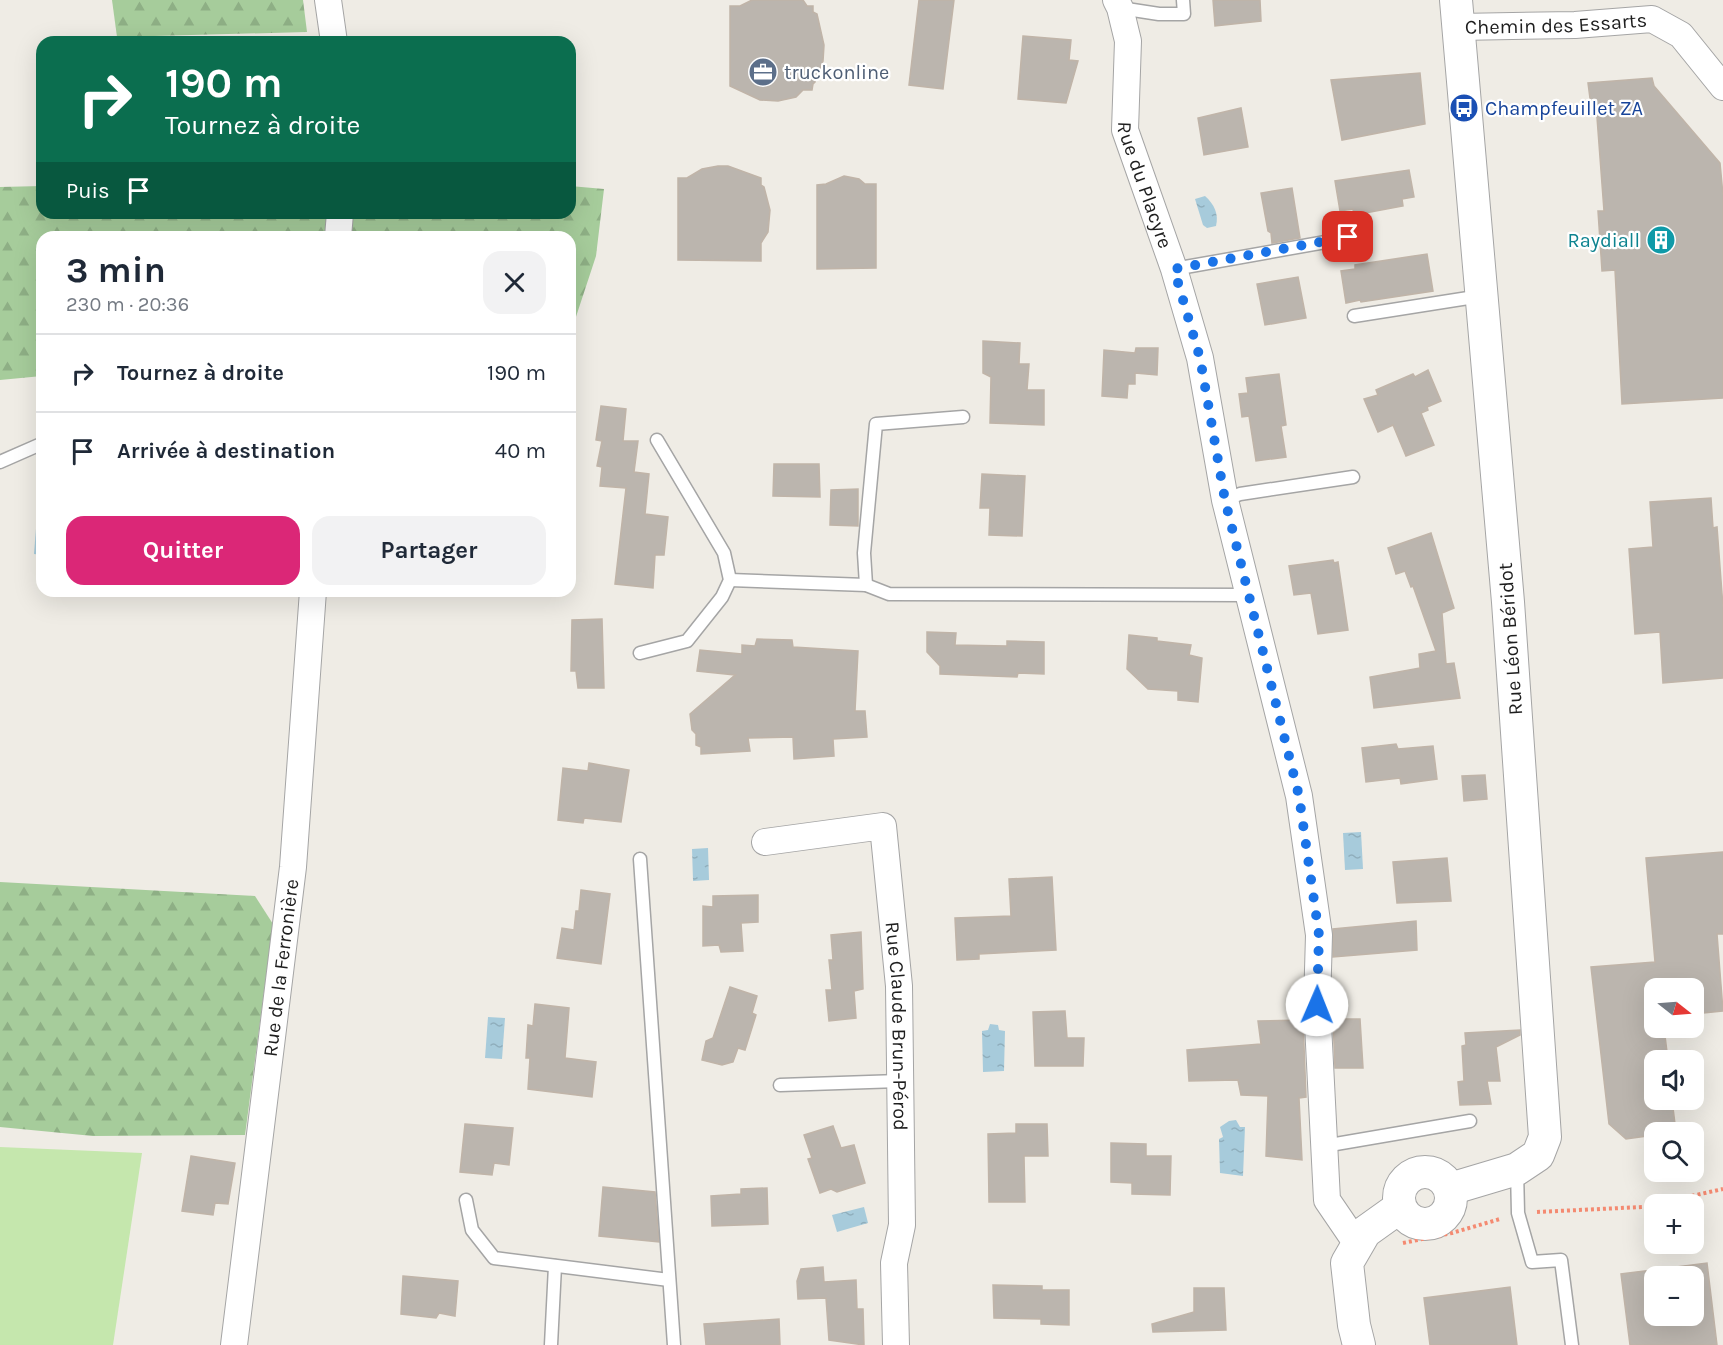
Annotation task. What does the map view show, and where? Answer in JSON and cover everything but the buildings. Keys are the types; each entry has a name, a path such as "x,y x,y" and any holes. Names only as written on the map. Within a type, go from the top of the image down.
{"street":[{"path":"328,0 333,36"},
{"name":"Rue du Placyre","path":"1118,4 1128,41 1125,130 1174,269 1200,358 1225,500 1299,796 1319,935 1317,1005 1327,1200 1352,1253 1354,1325 1359,1345"},
{"name":"Chemin des Essarts","path":"1457,14 1575,25 1652,19 1681,34 1723,87"},
{"name":"Rue Léon Béridot","path":"1352,1253 1365,1232 1400,1207 1399,1191 1409,1178 1424,1172 1440,1176 1449,1189 1517,1169 1538,1155 1545,1137 1508,602 1457,14"},
{"name":"Rue de la Ferronière","path":"234,1345 293,867 313,597"},
{"name":"Rue Claude Brun-Pérod","path":"765,842 883,826 899,986 902,1225 894,1263 896,1345"}],"lane":[{"path":"1118,4 1159,14 1184,14 1183,0"},
{"path":"1174,269 1348,237"},
{"path":"1354,316 1480,296"},
{"path":"866,585 864,553 876,424 963,417"},
{"path":"640,653 687,641 722,597 730,580 724,553 657,440"},
{"path":"0,462 36,446"},
{"path":"1225,500 1240,494 1353,477"},
{"path":"730,580 866,585 889,594 1247,595"},
{"path":"640,859 674,1345"},
{"path":"780,1085 899,1080"},
{"path":"1324,1146 1470,1121"},
{"path":"1517,1169 1518,1213 1532,1262 1561,1260 1572,1345"},
{"path":"466,1200 472,1230 494,1258 669,1280"},
{"path":"551,1345 555,1266"}],"path":[{"path":"1396,1244 1452,1233 1518,1213 1642,1207 1723,1189"}],"green space":[{"path":"112,0 303,0 307,32 155,36 117,36"},
{"path":"36,186 36,219 576,219 576,187 604,189 596,256 576,317 576,231 36,231 36,377 0,380 0,187"},
{"path":"0,882 255,896 273,924 245,1135 93,1136 0,1127"},
{"path":"0,1147 142,1153 113,1345 0,1345"}],"water":[{"path":"1205,196 1211,202 1217,217 1216,226 1207,228 1203,225 1195,199"},
{"path":"36,529 36,554 34,554"},
{"path":"1361,832 1363,869 1345,870 1343,833"},
{"path":"708,848 709,880 693,881 692,849"},
{"path":"488,1017 505,1018 502,1059 485,1058"},
{"path":"990,1024 998,1025 999,1030 1005,1031 1004,1071 983,1072 982,1031 988,1030"},
{"path":"1236,1120 1240,1127 1245,1127 1243,1176 1220,1173 1219,1139 1223,1137 1220,1127 1229,1121"},
{"path":"864,1207 868,1223 837,1232 832,1215"}],"place":[{"name":"truckonline","path":"763,72"},
{"name":"Champfeuillet ZA","path":"1464,108"},
{"name":"Raydiall","path":"1661,240"}],"route":[{"path":"1317,1005 1319,935 1299,796 1225,500 1200,358 1174,269 1348,237"}]}
